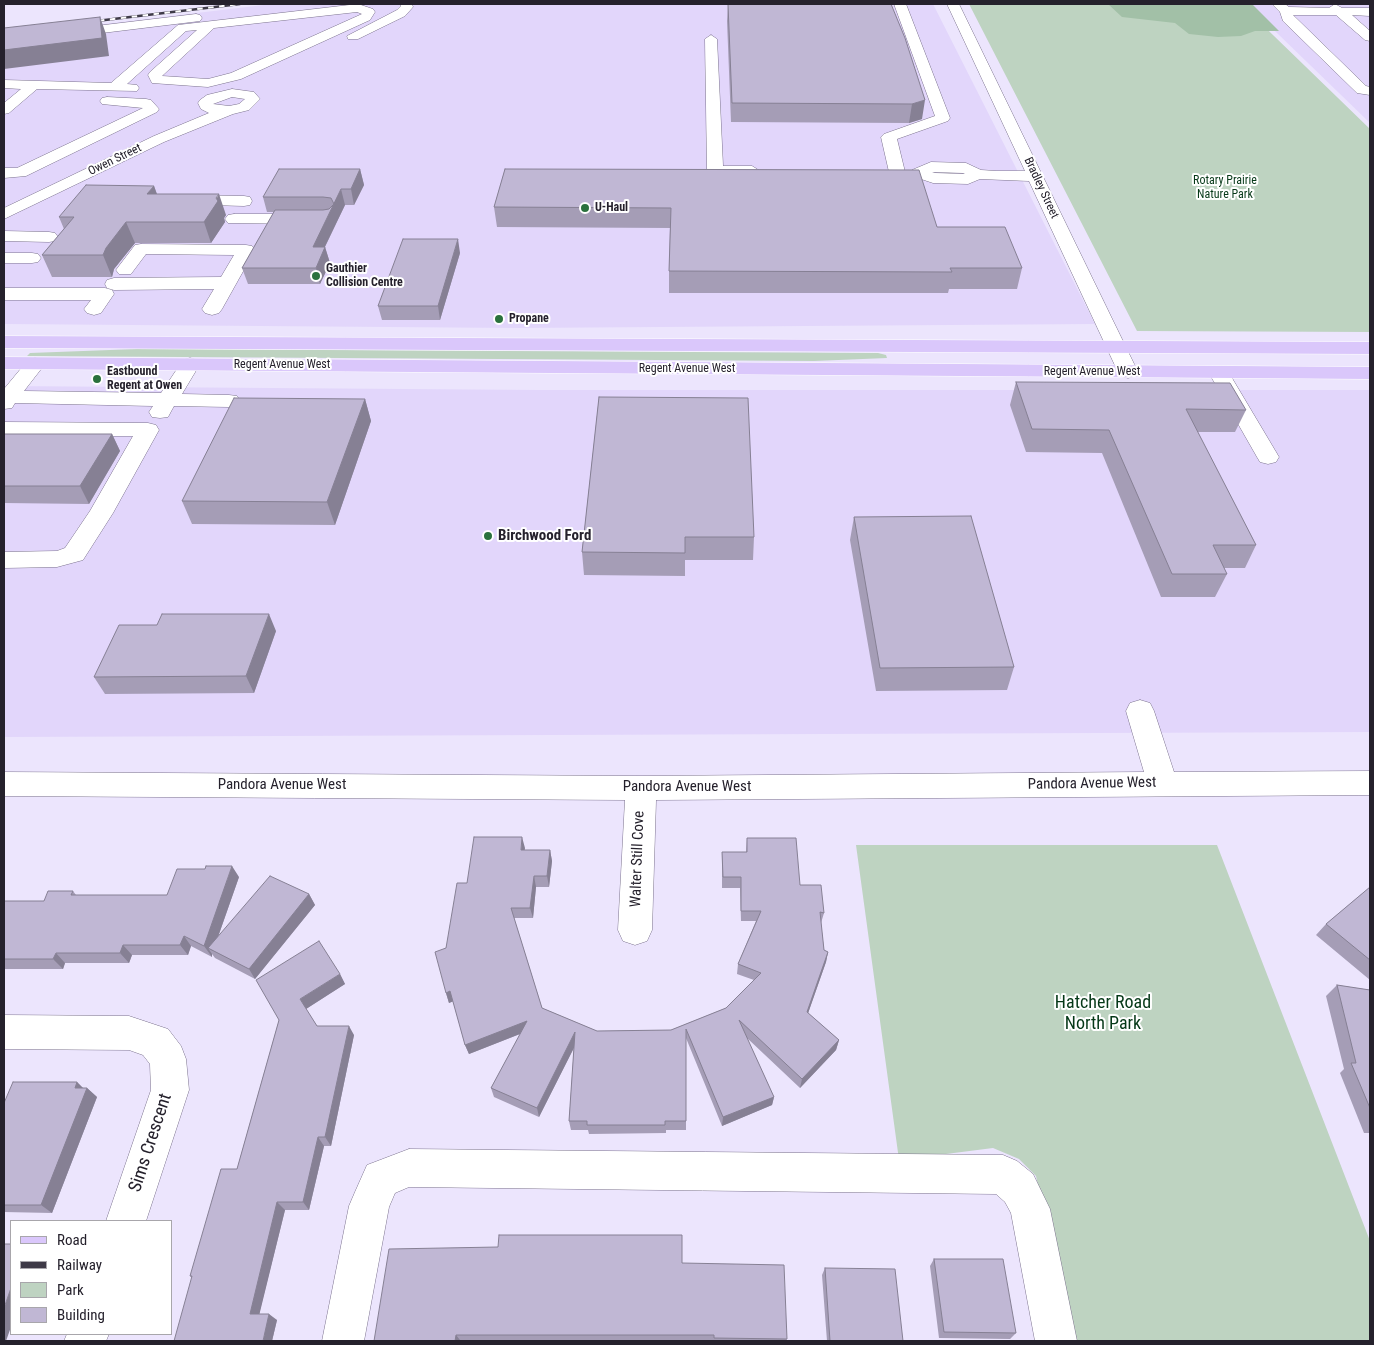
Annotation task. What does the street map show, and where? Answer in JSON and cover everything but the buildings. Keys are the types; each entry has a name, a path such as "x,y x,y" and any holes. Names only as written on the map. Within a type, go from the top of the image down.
{"main road":[{"name":"Regent Avenue West","path":"4,342 1370,348"},
{"name":"Regent Avenue West","path":"4,363 1370,373"}],"street":[{"path":"115,87 182,28 209,26 248,16 314,4"},
{"path":"296,64 401,13 407,7 406,4"},
{"path":"896,168 889,137 943,118 900,4"},
{"name":"Bradley Street","path":"953,4 1128,372"},
{"path":"4,41 248,16 358,8 369,12 366,17 249,70 222,80 208,83 157,80 155,75 209,26"},
{"path":"1335,8 1370,37"},
{"path":"1288,9 1335,8 1370,12"},
{"path":"1288,9 1313,24"},
{"path":"1288,9 1287,18 1362,90 1370,91"},
{"path":"326,35 369,43"},
{"path":"711,39 716,171 763,172"},
{"path":"4,84 142,88 184,98 215,110 229,110"},
{"path":"4,110 10,100 34,84"},
{"name":"Owen Street","path":"4,214 159,139 229,110 249,104 259,88 226,94 142,88"},
{"path":"159,139 206,106 205,103 212,98 226,94"},
{"path":"4,173 20,173 152,110 146,103 10,100"},
{"path":"878,172 896,168 923,157 981,164 996,176 1036,176"},
{"path":"896,168 918,172 931,168 966,168 981,164"},
{"path":"13,191 49,191"},
{"path":"168,200 244,201"},
{"path":"234,219 327,219"},
{"path":"6,236 49,237"},
{"path":"111,287 141,249 246,250 212,309"},
{"path":"4,258 32,258"},
{"path":"4,294 111,287 227,283"},
{"path":"6,400 35,364"},
{"path":"4,560 57,559 74,554 101,514 148,430 190,364"},
{"path":"1219,373 1268,457"},
{"path":"6,400 228,401"},
{"path":"4,429 148,430"},
{"path":"1140,711 1162,783"},
{"name":"Pandora Avenue West","path":"4,784 641,788 1370,783"},
{"name":"Walter Still Cove","path":"635,930 641,788"},
{"name":"Sims Crescent","path":"4,1032 130,1033 155,1041 168,1058 170,1090 126,1220"},
{"path":"343,1341 368,1206 381,1179 409,1168 1003,1175 1018,1188 1030,1208 1056,1341"}],"shaded area":[{"path":"272,4 933,4 1095,324 516,328 4,324 4,36"},
{"path":"1247,4 1370,4 1370,123"},
{"path":"4,386 538,390 1370,390 1370,732 4,737"}],"green space":[{"name":"Rotary Prairie Nature Park","path":"969,4 1241,4 1370,129 1370,332 1137,331"},
{"path":"1108,4 1252,4 1279,31 1255,31 1241,36 1218,37 1189,34 1175,23 1122,17"},
{"path":"137,349 878,353 886,355 887,358 814,361 27,356 30,353"},
{"name":"Hatcher Road North Park","path":"856,845 1217,845 1370,1241 1370,1341 1070,1341 1036,1176 1019,1159 993,1148 899,1160"}],"railway":[{"path":"88,22 240,4"}],"place":[{"name":"U-Haul","path":"585,208"},
{"name":"Gauthier Collision Centre","path":"316,276"},
{"name":"Propane","path":"499,319"},
{"name":"Eastbound Regent at Owen","path":"97,379"},
{"name":"Birchwood Ford","path":"488,536"}]}
